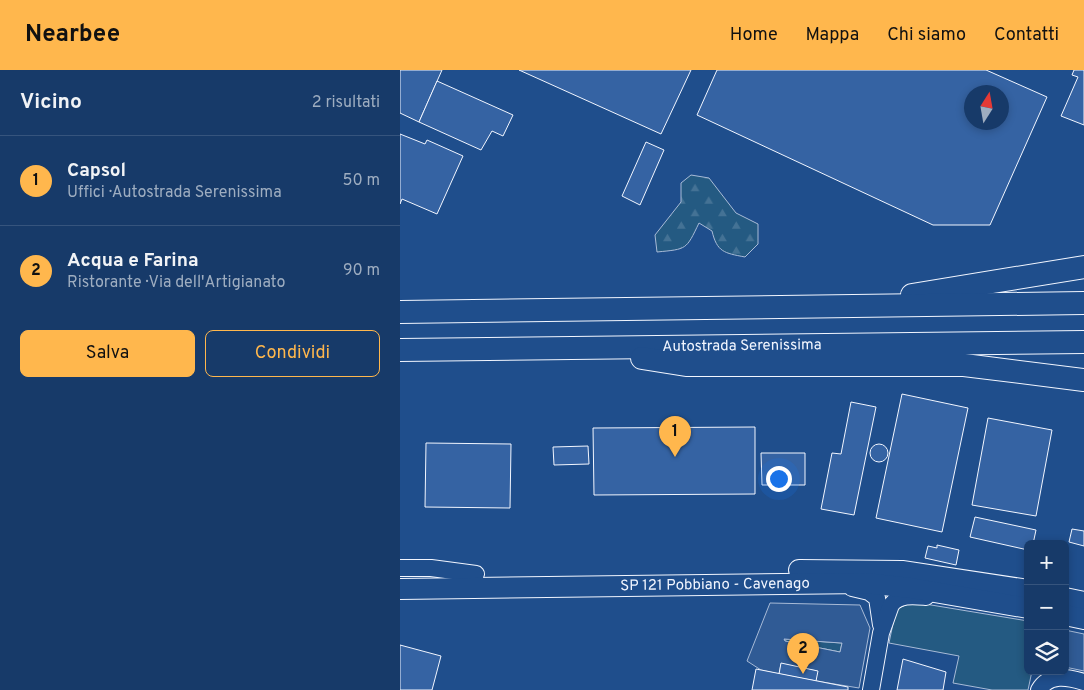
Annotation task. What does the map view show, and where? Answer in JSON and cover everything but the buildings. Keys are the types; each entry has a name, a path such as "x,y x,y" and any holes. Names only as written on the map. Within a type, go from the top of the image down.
{"highway":[{"path":"832,308 1084,267"},
{"path":"400,312 832,308 1084,303"},
{"name":"Autostrada Serenissima","path":"400,350 1084,342"},
{"path":"584,349 686,365 964,365 1084,380"}],"main road":[{"name":"SP 121 Pobbiano - Cavenago","path":"400,576 871,569 929,574 1024,589"},
{"name":"SP 121 Pobbiano - Cavenago","path":"400,589 808,583 884,584 1019,606"},
{"path":"1069,599 1084,602"},
{"path":"1069,616 1084,619"}],"street":[{"path":"400,568 431,568 476,574"},
{"path":"808,583 858,589 874,594 880,610 881,633"},
{"path":"871,690 881,633 894,601 906,597 1019,606"},
{"path":"1043,685 1060,678 1084,682"}],"green space":[{"path":"691,175 709,178 736,213 758,224 758,244 745,257 722,250 716,243 712,231 699,223 688,243 680,249 657,252 655,235 681,202 681,183"},
{"path":"913,602 1024,620 1024,675 1031,675 1028,690 992,690 953,683 959,656 889,643 896,609"},
{"path":"784,639 842,643 840,652 785,641"}],"shaded area":[{"path":"770,603 860,605 870,628 859,688 816,681 817,671 781,664 779,674 761,670 747,661","holes":["784,639 842,643 840,652 785,641"]},
{"path":"1069,631 1084,634 1084,671 1069,668"}],"place":[{"name":"Capsol","path":"675,457"},
{"name":"Acqua e Farina","path":"803,674"}]}
